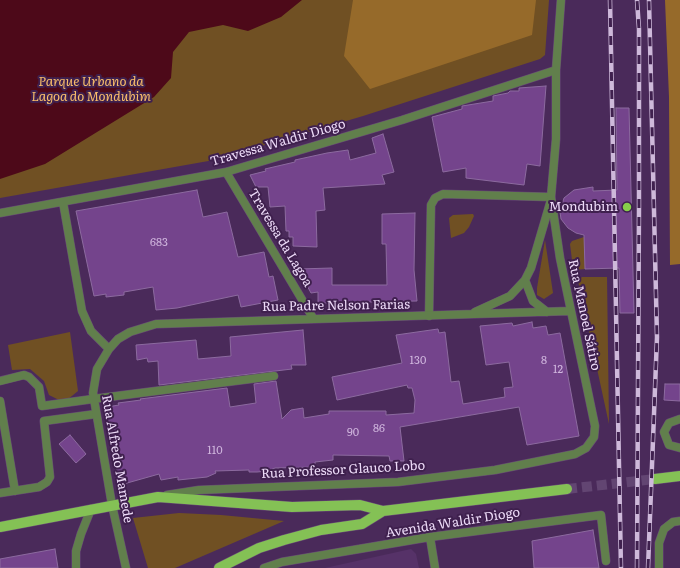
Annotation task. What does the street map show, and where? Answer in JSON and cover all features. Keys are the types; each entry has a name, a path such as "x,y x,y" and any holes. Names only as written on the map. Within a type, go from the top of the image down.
{"main road":[{"path":"655,479 680,476"},
{"name":"Rua Professor Glauco Lobo","path":"0,527 158,497 292,507 360,505 383,510 567,489"},
{"name":"Rua Professor Glauco Lobo","path":"219,568 258,548 284,540 321,530 362,524 383,510"}],"street":[{"name":"Rua Manoel Sátiro","path":"561,0 556,70 556,139 552,197 560,258 570,311 596,426 594,437"},
{"name":"Travessa Waldir Diogo","path":"0,213 226,172 402,120 556,70"},
{"name":"Travessa da Lagoa","path":"226,172 313,318"},
{"path":"429,316 432,205 435,198 443,194 552,197"},
{"name":"Rua Manoel Sátiro","path":"468,315 492,306 510,296 525,280 552,197"},
{"path":"63,202 82,311 91,332 109,349"},
{"path":"525,280 533,301 547,312"},
{"name":"Rua Padre Nelson Farias","path":"109,349 118,339 130,332 156,324 570,311"},
{"name":"Rua Alfredo Mamede","path":"109,349 97,369 94,381 93,399 112,505 126,568"},
{"path":"0,381 24,375 29,377 39,388 42,406 274,376"},
{"path":"0,401 15,491"},
{"path":"0,493 44,485 50,477 44,421 96,414"},
{"path":"680,419 669,423 664,432 669,445 680,448"},
{"name":"Rua Professor Glauco Lobo","path":"158,497 199,490 398,482 495,470 575,454 586,448 594,437"},
{"path":"76,568 76,551 91,509"},
{"name":"Avenida Waldir Diogo","path":"264,568 282,562 430,537 601,515 606,561"},
{"path":"659,568 659,543 664,529 673,522 680,521"},
{"path":"430,537 434,568"}],"shaded area":[{"path":"0,0 302,0 281,17 248,31 223,25 189,32 173,52 171,78 154,97 45,164 0,179"},
{"path":"353,0 536,0 532,35 370,89 344,56"},
{"path":"665,0 680,0 680,264 670,265 669,97"},
{"path":"411,549 416,554 419,568 325,568"}],"green space":[{"name":"Parque Urbano da Lagoa do Mondubim","path":"0,0 549,0 545,55 540,59 363,116 214,160 0,198"},
{"path":"473,214 474,216 469,227 464,233 451,238 449,218 453,215"},
{"path":"584,237 585,269 575,270 573,268 570,244 572,241"},
{"path":"545,240 553,293 544,299 537,295 537,288"},
{"path":"582,277 607,277 609,424 578,281"},
{"path":"70,332 78,391 67,400 59,400 49,395 44,381 30,369 12,370 8,345"},
{"path":"179,513 284,521 175,568 148,568 133,518"}],"building":[{"path":"546,86 540,166 527,164 524,185 466,178 466,168 443,172 432,117 462,109 462,106 493,101 493,96 508,93 510,91 519,91 519,88"},
{"path":"616,108 629,108 634,313 620,313 619,268 585,269 584,235 576,233 568,228 561,219 560,212 564,198 574,190 593,187 593,191 617,190"},
{"path":"383,134 394,172 382,175 385,184 323,188 325,210 316,211 317,247 293,246 293,237 289,237 289,231 286,231 285,206 270,207 268,187 256,187 250,175 266,171 265,169 295,162 295,160 327,153 348,150 350,160 376,153 372,138"},
{"path":"197,190 203,217 227,212 238,257 264,252 269,277 273,276 278,300 241,307 238,295 177,308 156,310 153,287 124,292 124,295 106,297 106,294 94,296 76,211"},
{"path":"415,213 414,270 417,301 318,303 318,292 311,293 298,269 332,268 332,285 387,285 386,244 382,244 382,214"},
{"path":"532,322 533,328 546,326 548,335 560,333 579,436 527,445 519,407 400,427 404,461 390,461 389,456 333,455 333,460 315,462 315,467 275,468 268,471 257,472 249,472 249,470 215,471 216,473 207,477 178,480 178,477 161,480 159,474 120,485 111,441 107,407 119,405 118,403 141,400 140,399 227,388 230,407 256,403 254,384 276,381 282,419 291,410 303,408 304,418 329,414 329,411 386,411 386,415 414,413 415,400 412,388 408,388 407,385 337,400 332,377 402,363 396,335 438,329 439,333 445,332 451,382 459,381 463,404 505,397 504,388 513,387 509,362 486,365 480,326 512,323 513,326"},
{"path":"303,330 306,365 291,365 292,369 159,385 158,361 148,362 147,358 137,360 136,345 196,340 198,359 231,356 230,337"},
{"path":"665,384 680,384 680,401 664,400"},
{"path":"70,435 86,454 76,463 59,444"},
{"path":"593,530 599,568 534,568 532,541"},
{"path":"55,549 58,568 0,568 0,559"}],"tunnel":[{"path":"567,489 655,479"}],"railway":[{"path":"610,0 621,568"},
{"path":"637,0 639,29 639,207 637,568"},
{"path":"648,568 657,337 649,0"}],"place":[{"name":"Mondubim","path":"627,207"}]}
